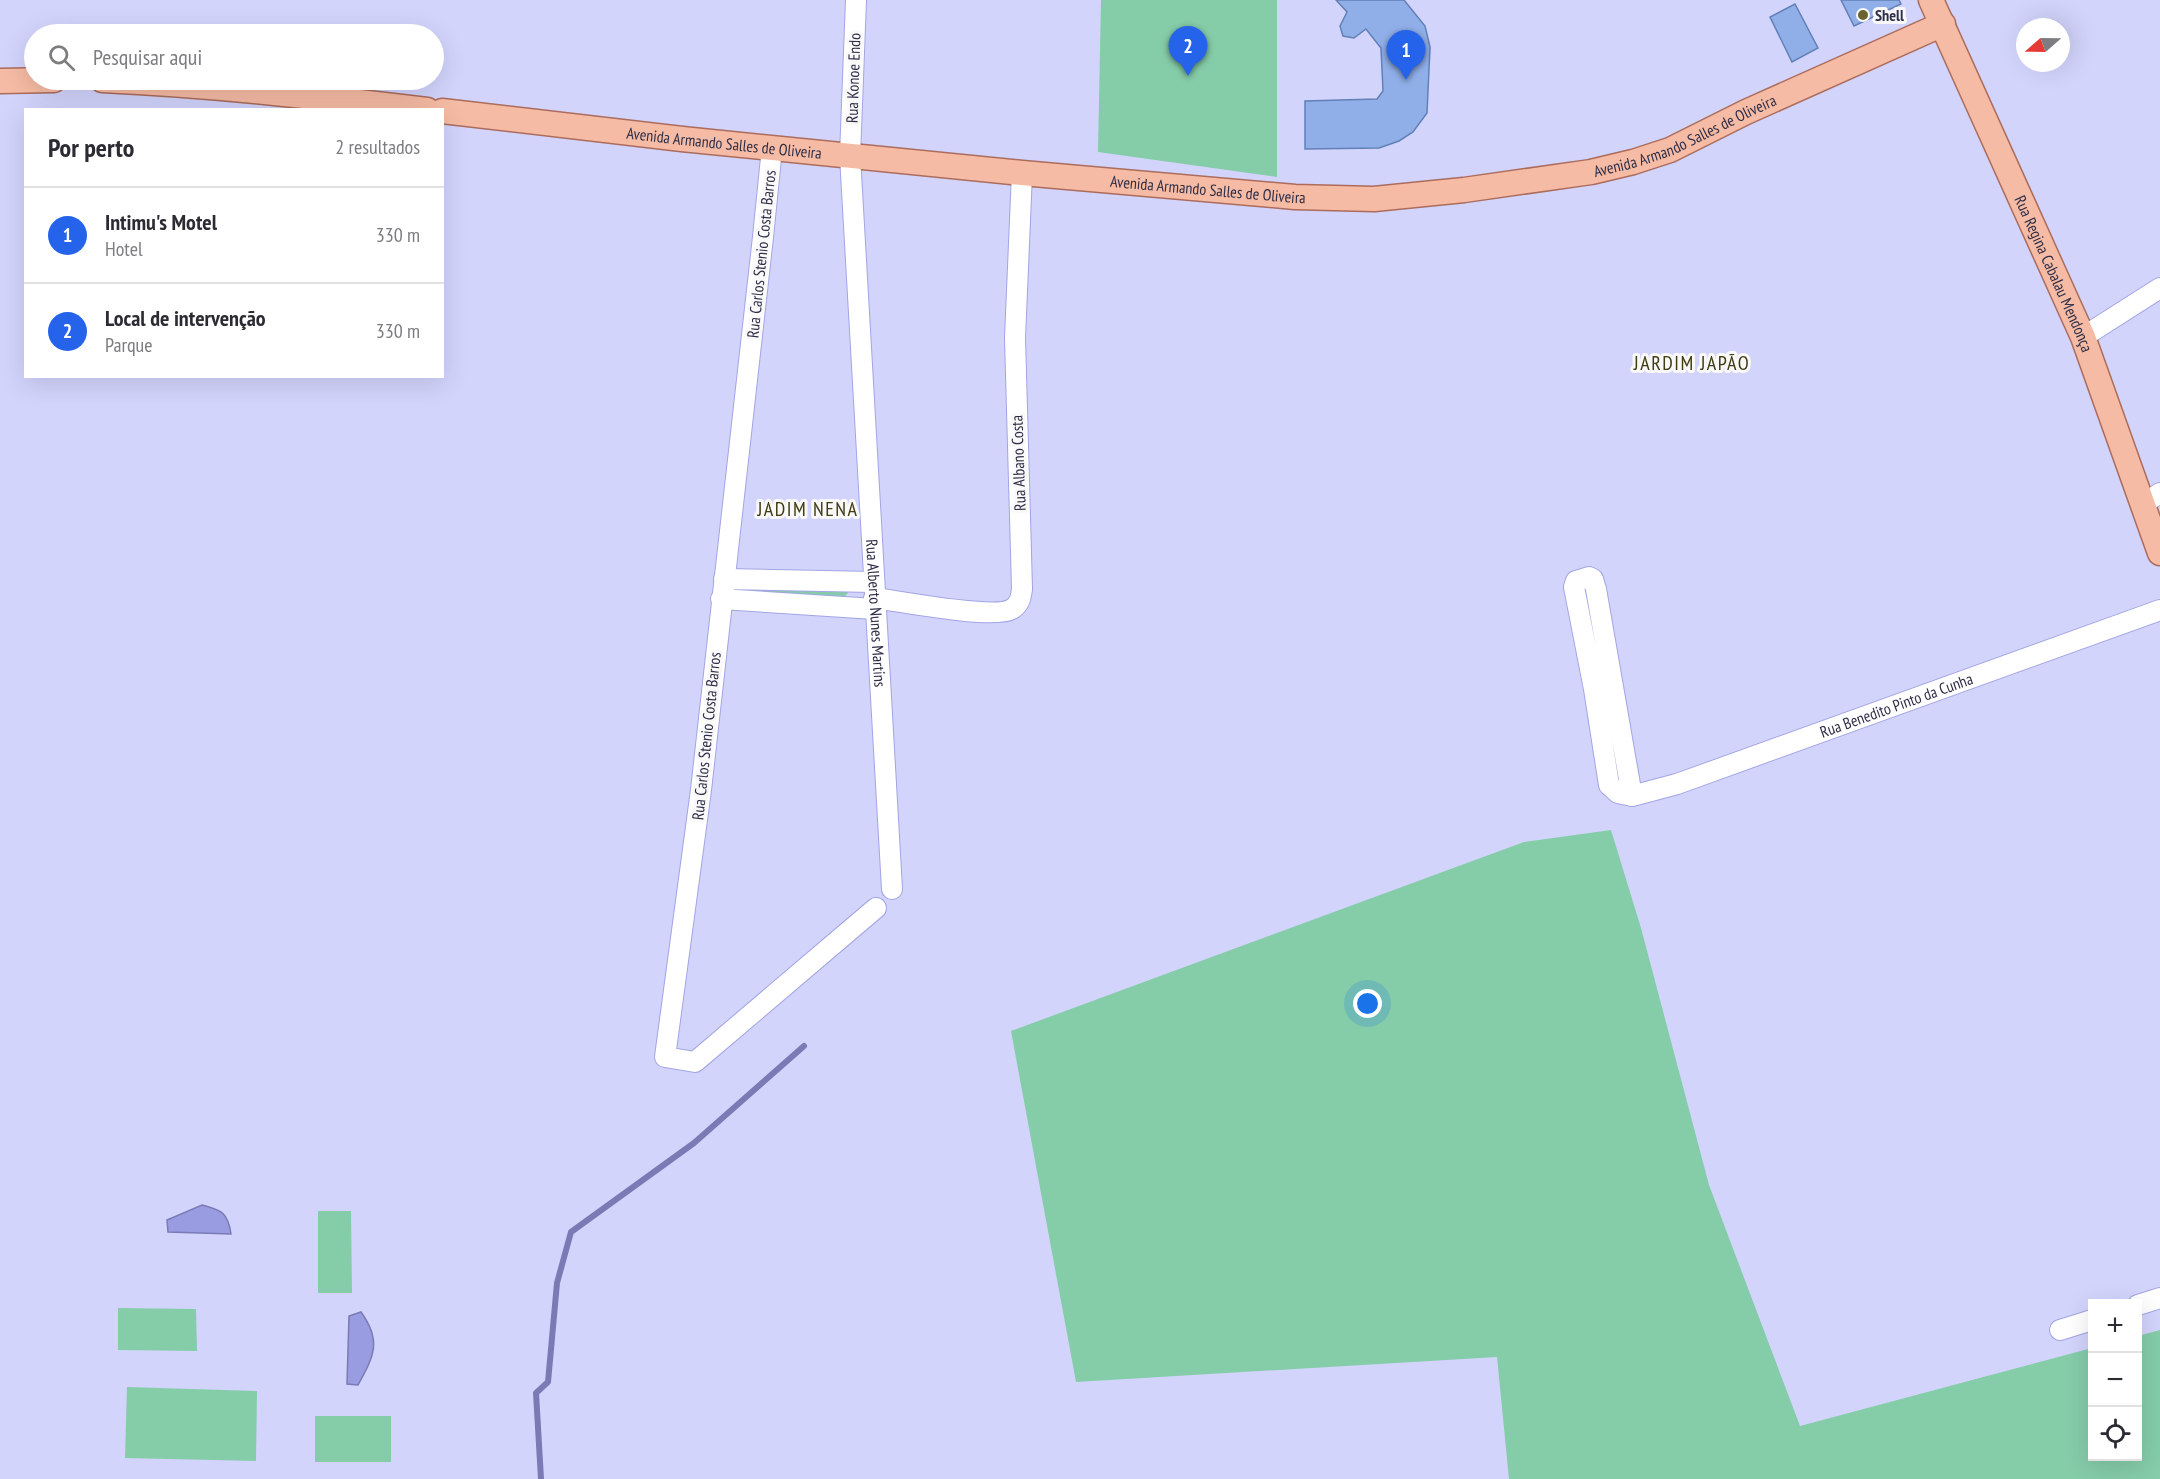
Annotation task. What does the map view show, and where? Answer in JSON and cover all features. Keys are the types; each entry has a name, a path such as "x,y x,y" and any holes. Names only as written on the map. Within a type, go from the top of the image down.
{"main road":[{"name":"Rua Regina Cabalau Mendonça","path":"1931,0 2083,337 2151,498 2160,553"},
{"name":"Avenida Armando Salles de Oliveira","path":"444,111 1022,173 1295,197 1374,199 1464,190 1591,172 1670,150 1746,112 1943,24"},
{"path":"0,81 24,81"},
{"path":"241,90 409,108"}],"street":[{"name":"Rua Konoe Endo","path":"850,156 856,0"},
{"name":"Rua Carlos Stenio Costa Barros","path":"772,148 701,790 665,1057 695,1062 876,908"},
{"name":"Rua Alberto Nunes Martins","path":"850,156 892,888"},
{"name":"Rua Albano Costa","path":"724,579 874,596 992,614 1013,609 1020,602 1022,589 1015,338 1022,173"},
{"path":"2083,337 2160,288"},
{"path":"1585,578 1593,579 1596,589 1632,796 1612,789 1606,775 1594,689 1574,587 1576,581 1585,578"},
{"name":"Rua Albano Costa","path":"721,599 874,596"},
{"name":"Rua Benedito Pinto da Cunha","path":"1632,796 1677,784 2160,610"},
{"path":"2142,1304 2160,1298"},
{"path":"2060,1330 2088,1321"}],"green space":[{"path":"1101,0 1277,0 1277,177 1098,152"},
{"path":"748,584 843,587 848,593 840,601 750,597"},
{"path":"1611,830 1641,928 1709,1185 1800,1426 2088,1349 2088,1461 2142,1461 2142,1335 2160,1330 2160,1479 1509,1479 1497,1357 1076,1382 1011,1031 1524,842"},
{"path":"318,1211 351,1211 352,1293 318,1293"},
{"path":"118,1308 196,1309 197,1351 118,1350"},
{"path":"127,1387 257,1391 256,1461 125,1458"},
{"path":"315,1416 391,1416 391,1462 315,1462"}],"water":[{"path":"202,1205 219,1211 226,1217 231,1234 168,1232 167,1220"},
{"path":"361,1312 372,1332 372,1357 358,1385 347,1384 349,1316"}],"building":[{"path":"1336,0 1404,0 1425,26 1430,47 1427,113 1413,132 1399,141 1379,148 1305,149 1305,101 1377,99 1383,91 1381,48 1366,29 1354,38 1343,36 1340,26 1347,12"},
{"name":"Shell","path":"1841,0 1899,0 1901,4 1854,26"},
{"path":"1795,4 1818,48 1792,62 1770,17"}],"waterway":[{"path":"541,1479 536,1393 548,1382 557,1283 571,1232 694,1143 804,1046"}],"place":[{"name":"Shell","path":"1863,15"},
{"name":"Local de intervenção","path":"1188,76"},
{"name":"Intimu's Motel","path":"1406,80"}],"district":[{"name":"JARDIM JAPÃO","path":"1692,363"},
{"name":"JADIM NENA","path":"808,509"}]}
